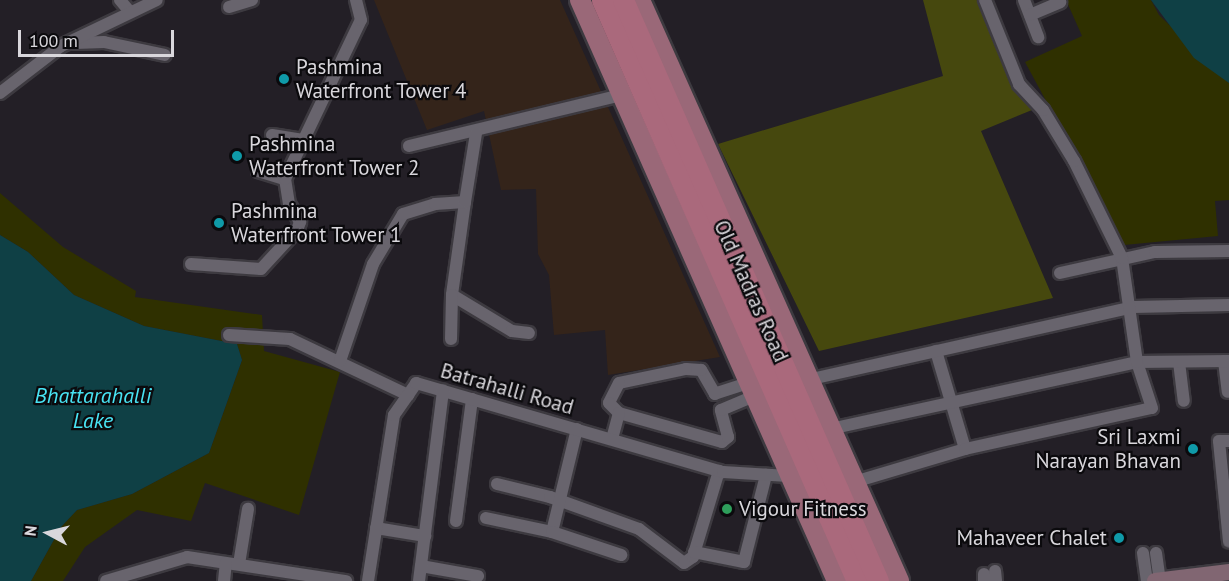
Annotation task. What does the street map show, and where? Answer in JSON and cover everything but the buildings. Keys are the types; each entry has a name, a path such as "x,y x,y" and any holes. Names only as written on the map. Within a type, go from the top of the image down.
{"highway":[{"name":"Old Madras Road","path":"602,0 857,581"},
{"name":"Old Madras Road","path":"623,0 878,581"}],"main road":[{"path":"580,0 788,476 837,581"},
{"path":"640,0 807,380 899,581"},
{"path":"1162,581 1220,576"}],"street":[{"path":"120,0 130,12"},
{"path":"229,7 252,0"},
{"path":"192,264 252,272 279,255 300,222 289,204 285,179 361,20 357,0"},
{"path":"854,482 965,449 1152,408 1137,362 1133,307 1122,258 1074,161 1043,110 1019,84 985,0"},
{"path":"1024,0 1038,37"},
{"path":"0,93 70,44 150,2"},
{"path":"1030,15 1060,3"},
{"path":"70,44 104,42 165,55"},
{"path":"409,146 476,133 622,95"},
{"path":"451,339 452,296 476,133"},
{"path":"272,135 305,140"},
{"path":"258,171 285,179"},
{"path":"340,361 373,264 403,214 435,204 465,202"},
{"path":"1060,273 1122,258 1229,251"},
{"path":"452,296 512,331 529,333"},
{"path":"807,380 1133,307 1229,305"},
{"path":"229,335 273,334 340,361 408,395 394,415 368,581"},
{"path":"936,351 965,449"},
{"path":"830,429 1137,362 1227,361 1228,392"},
{"path":"1179,362 1184,401"},
{"path":"686,369 701,370 721,410 728,437 722,442 619,413 609,398 619,383 686,369"},
{"name":"Batrahalli Road","path":"408,395 416,383 719,471 788,476"},
{"path":"715,394 751,389"},
{"path":"721,410 751,389"},
{"path":"419,581 443,390"},
{"path":"456,521 472,399"},
{"path":"612,439 619,413"},
{"path":"552,532 577,429"},
{"path":"1229,441 1219,441 1229,542"},
{"path":"497,484 561,501 639,530 677,561 689,561 694,552 719,471"},
{"path":"694,552 738,565 744,562 766,475"},
{"path":"224,581 232,563 248,509"},
{"path":"486,518 552,532 621,555"},
{"path":"376,528 425,536"},
{"path":"1147,581 1150,553 1162,581"},
{"path":"106,581 187,557 232,563 274,575 341,581"},
{"path":"421,566 478,576"}],"shaded area":[{"path":"374,0 560,0 720,357 608,375 605,330 554,335 549,275 538,254 536,189 501,190 484,111 427,130"},
{"path":"923,0 986,0 1032,110 981,131 1053,298 819,351 718,144 943,76"},
{"path":"1066,0 1151,0 1159,15 1229,83 1229,200 1215,201 1218,236 1124,245 1025,62 1082,36"},
{"path":"0,193 63,247 136,291 135,297 262,315 264,351 340,372 299,515 205,483 191,521 137,510 85,547 63,581 31,581 61,527 77,510 132,494 209,453 242,360 237,344 144,326 74,295 28,252 0,235"}],"water":[{"path":"1151,0 1229,0 1229,83 1194,58"},
{"name":"Bhattarahalli Lake","path":"0,235 28,252 74,295 144,326 237,344 242,360 209,453 132,494 77,510 61,527 31,581 0,581"}],"place":[{"name":"Pashmina Waterfront Tower 4","path":"284,79"},
{"name":"Pashmina Waterfront Tower 2","path":"237,156"},
{"name":"Pashmina Waterfront Tower 1","path":"219,223"},
{"name":"Sri Laxmi Narayan Bhavan","path":"1193,449"},
{"name":"Vigour Fitness","path":"727,509"},
{"name":"Mahaveer Chalet","path":"1119,538"}]}
